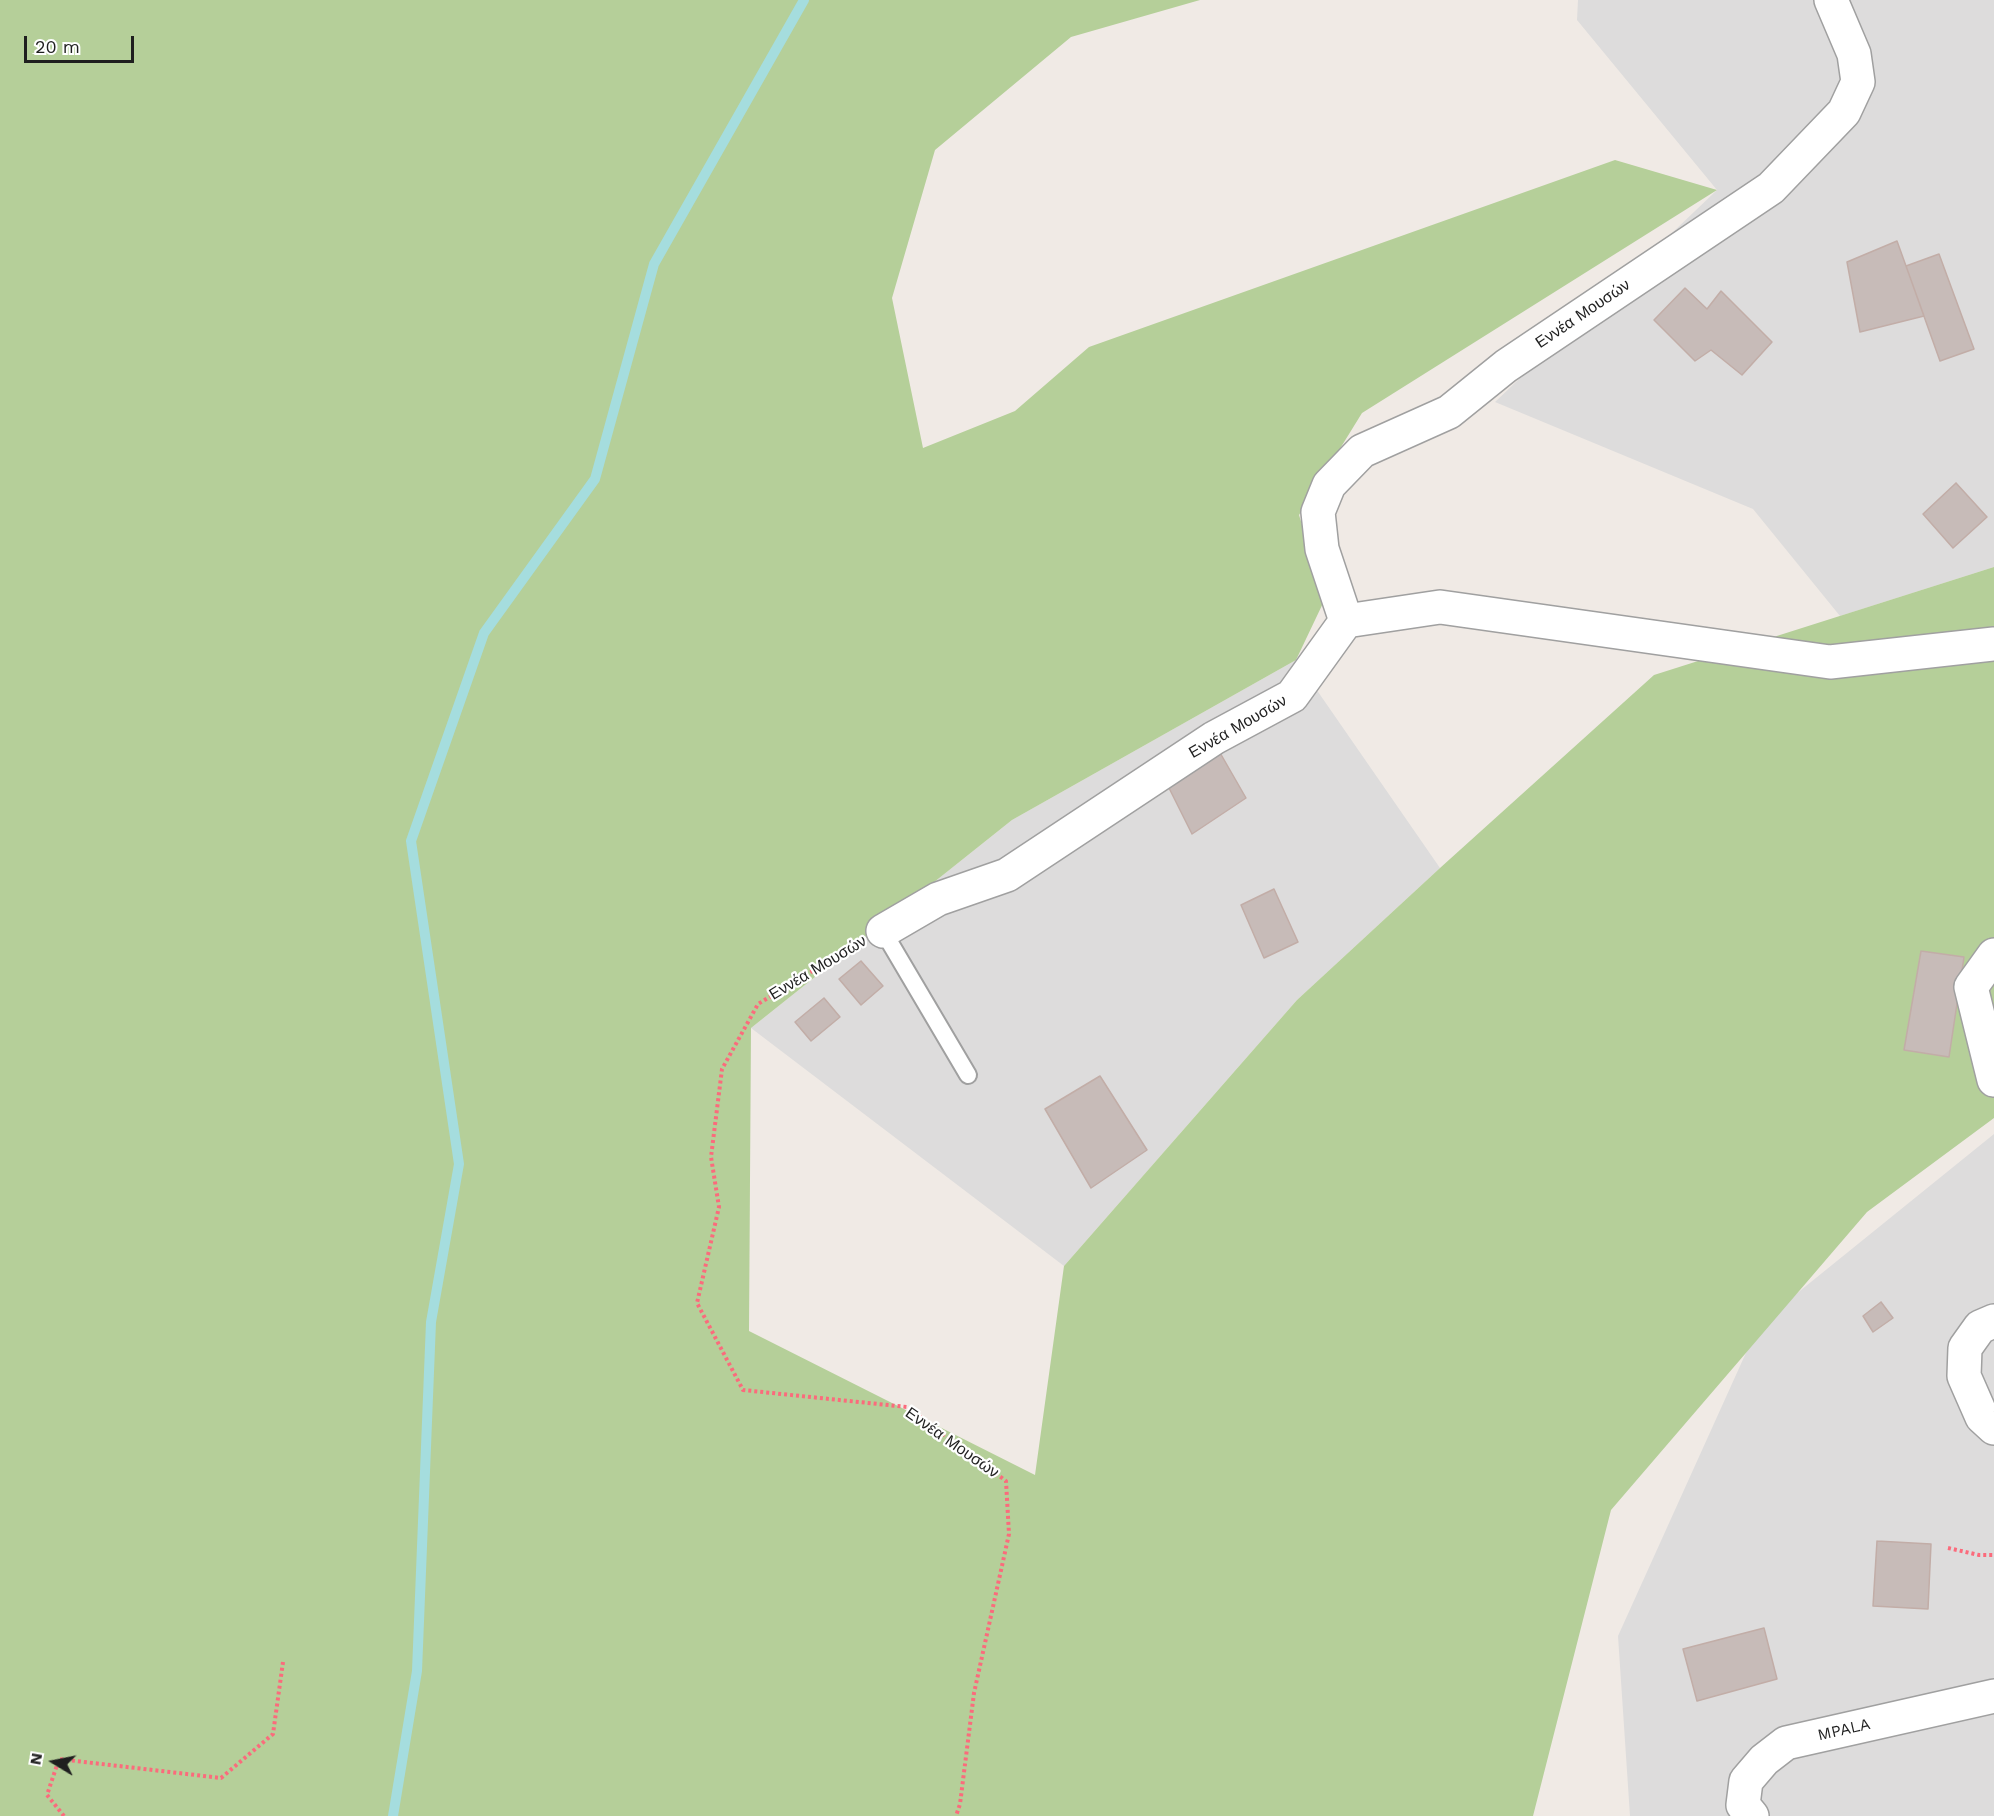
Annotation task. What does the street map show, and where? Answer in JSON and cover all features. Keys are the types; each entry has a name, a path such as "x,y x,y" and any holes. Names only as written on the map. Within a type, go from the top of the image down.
{"street":[{"name":"Εννέα Μουσών","path":"883,931 938,899 1007,875 1214,738 1292,696 1346,621 1322,549 1318,512 1329,485 1362,451 1449,412 1506,366 1771,188 1844,112 1857,82 1854,54 1831,0"},
{"path":"1346,621 1440,607 1830,662 1994,644"},
{"path":"1994,955 1971,987 1994,1080"},
{"path":"1994,1321 1980,1327 1965,1348 1964,1376 1982,1417 1994,1428"},
{"name":"MPALA","path":"1752,1816 1743,1805 1746,1781 1764,1760 1786,1743 1994,1696"}],"lane":[{"path":"883,931 968,1075"}],"path":[{"name":"Εννέα Μουσών","path":"883,931 758,1004 722,1069 711,1157 719,1207 697,1303 743,1390 907,1407 1006,1481 1009,1534 974,1693 960,1804 956,1816"},
{"path":"1948,1548 1978,1555 1994,1555"},
{"path":"64,1816 47,1795 58,1759 221,1778 273,1734 283,1662"}],"shaded area":[{"path":"1578,0 1994,0 1994,567 1840,616 1753,509 1495,402 1717,190 1577,20"},
{"path":"1296,660 1440,868 1297,1000 1064,1266 751,1028 1012,820"},
{"path":"1994,1134 1994,1816 1630,1816 1618,1636 1759,1324"}],"green space":[{"path":"0,0 1200,0 1071,37 935,150 892,298 923,448 1015,411 1089,347 1615,160 1717,190 1362,413 1299,515 1325,599 1296,660 1012,820 751,1028 749,1331 1035,1475 1064,1266 1297,1000 1654,675 1994,567 1994,1118 1867,1212 1611,1510 1533,1816 0,1816"}],"building":[{"path":"1897,241 1924,316 1860,332 1847,262"},
{"path":"1939,254 1974,349 1940,361 1906,266"},
{"path":"1685,288 1707,309 1721,291 1772,342 1742,375 1711,350 1695,361 1654,320"},
{"path":"1956,483 1987,517 1953,548 1923,514"},
{"path":"1219,751 1246,798 1192,834 1165,780"},
{"path":"1274,889 1298,942 1264,958 1241,905"},
{"path":"1921,951 1964,957 1949,1057 1904,1050"},
{"path":"861,961 883,986 861,1005 839,979"},
{"path":"824,998 840,1017 811,1041 795,1022"},
{"path":"1100,1076 1147,1150 1091,1188 1045,1109"},
{"path":"1881,1302 1893,1318 1873,1332 1863,1316"},
{"path":"1877,1541 1931,1544 1928,1609 1873,1606"},
{"path":"1764,1628 1777,1679 1697,1701 1683,1649"}],"waterway":[{"path":"393,1816 417,1671 431,1322 459,1164 411,841 484,633 595,479 654,264 804,0"}]}
